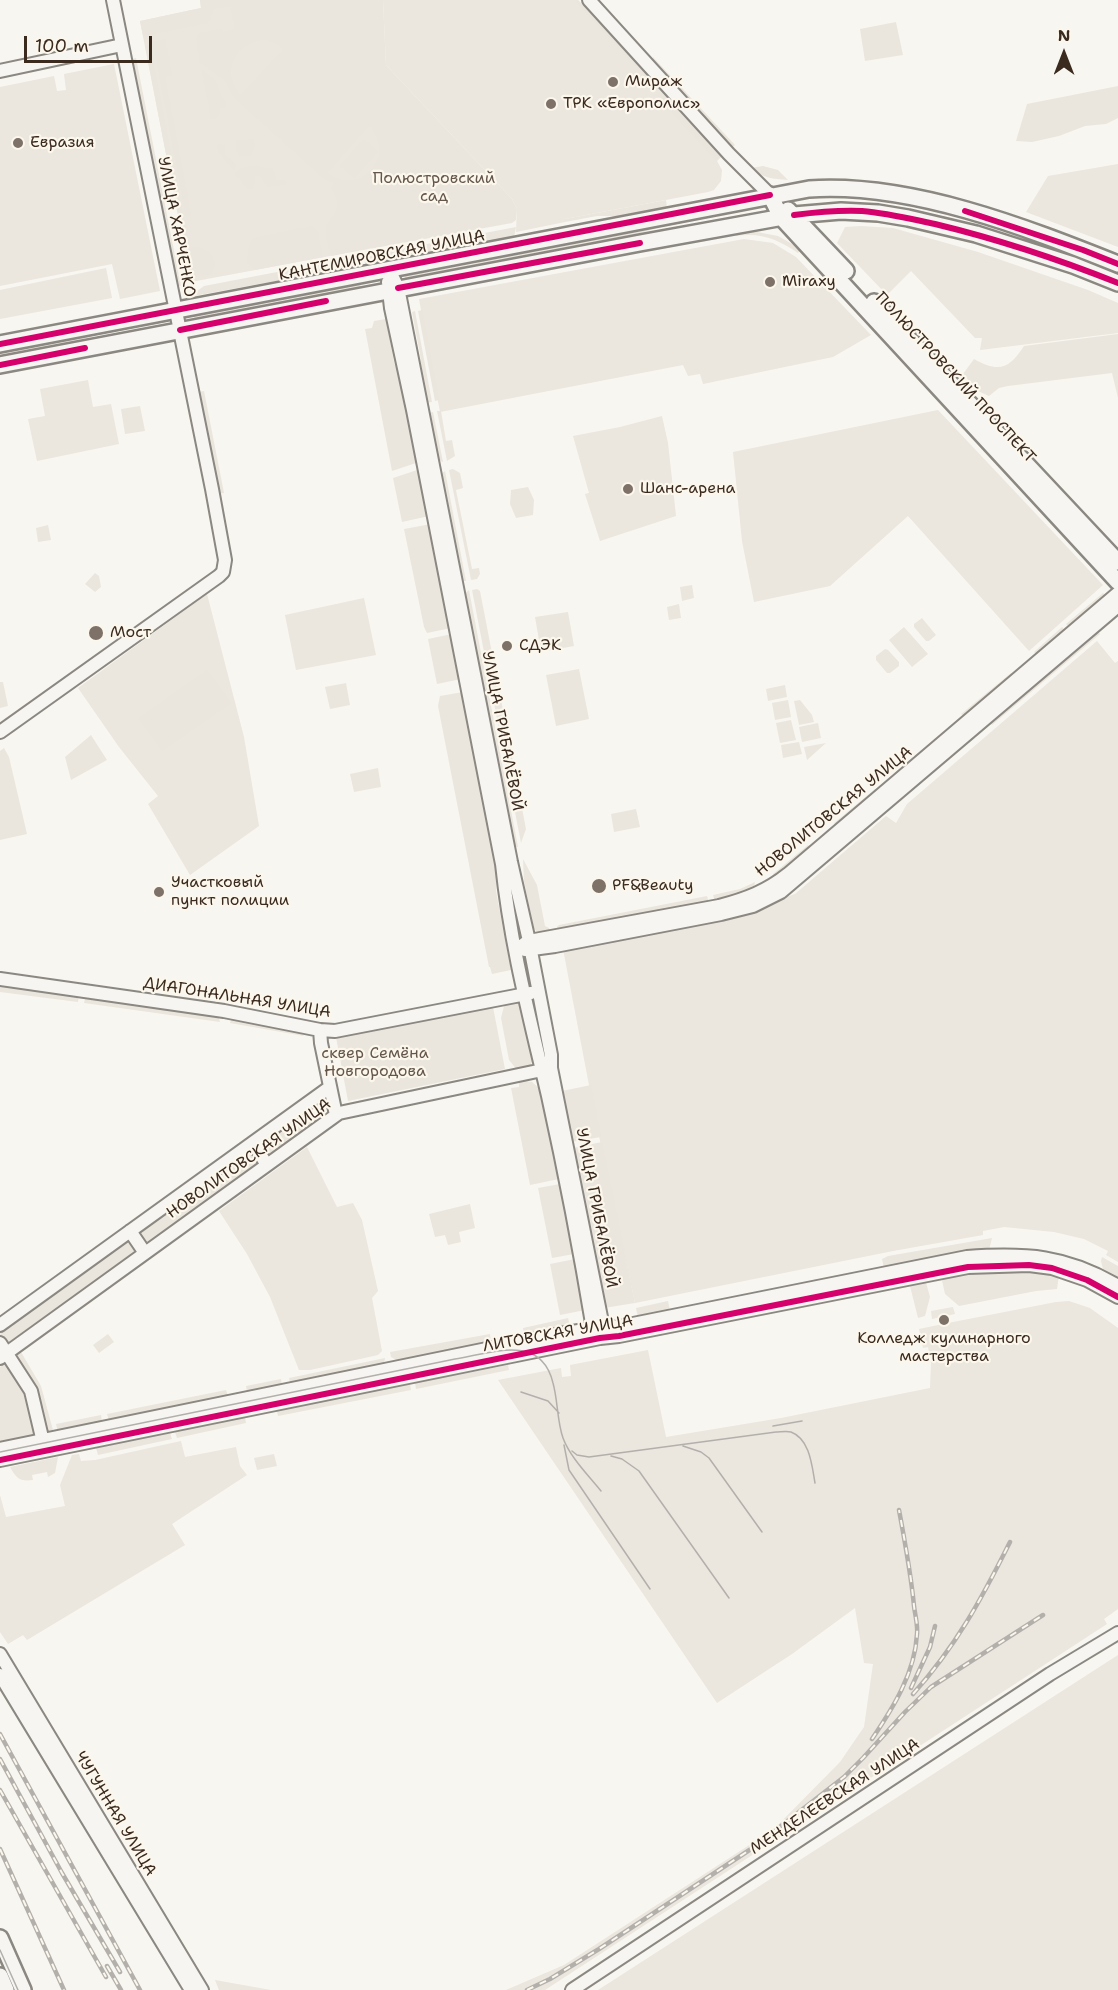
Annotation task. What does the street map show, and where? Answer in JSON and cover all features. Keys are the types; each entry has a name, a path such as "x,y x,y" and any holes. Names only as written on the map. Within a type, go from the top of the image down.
{"main road":[{"name":"КАНТЕМИРОВСКАЯ УЛИЦА","path":"0,344 800,190 832,188 903,194 986,217 1118,264"},
{"name":"ПОЛЮСТРОВСКИЙ ПРОСПЕКТ","path":"770,195 1118,582"},
{"name":"КАНТЕМИРОВСКАЯ УЛИЦА","path":"0,365 787,216 841,210 908,218 986,237 1073,265 1118,283"},
{"name":"ПОЛЮСТРОВСКИЙ ПРОСПЕКТ","path":"787,216 1118,562"},
{"path":"0,1938 23,1990"},
{"path":"0,1976 6,1990"}],"street":[{"name":"УЛИЦА ХАРЧЕНКО","path":"0,732 219,576 225,566 113,0"},
{"name":"ПОЛЮСТРОВСКИЙ ПРОСПЕКТ","path":"589,0 729,154 770,195"},
{"path":"0,71 122,45"},
{"name":"УЛИЦА ГРИБАЛЁВОЙ","path":"388,269 530,946 551,1055 546,1069"},
{"name":"УЛИЦА ГРИБАЛЁВОЙ","path":"393,289 413,410 500,853 514,949 546,1069 548,1095 599,1331"},
{"name":"НОВОЛИТОВСКАЯ УЛИЦА","path":"530,946 720,906 762,892 788,874 1118,593"},
{"name":"НОВОЛИТОВСКАЯ УЛИЦА","path":"514,949 738,910 781,892 1118,606"},
{"name":"ДИАГОНАЛЬНАЯ УЛИЦА","path":"0,979 225,1011 335,1031 538,991"},
{"path":"320,1030 336,1115"},
{"name":"НОВОЛИТОВСКАЯ УЛИЦА","path":"2,1351 145,1254 336,1115 350,1110 546,1069"},
{"name":"НОВОЛИТОВСКАЯ УЛИЦА","path":"0,1325 330,1087"},
{"path":"253,1143 267,1165"},
{"path":"130,1231 145,1254"},
{"name":"ЛИТОВСКАЯ УЛИЦА","path":"0,1449 44,1445 967,1257 1008,1255 1054,1258 1082,1268 1118,1286"},
{"name":"ЛИТОВСКАЯ УЛИЦА","path":"599,1331 620,1336 968,1267 1029,1265 1052,1268 1087,1280 1118,1297"},
{"path":"2,1351 31,1391 44,1445"},
{"name":"ЛИТОВСКАЯ УЛИЦА","path":"0,1460 44,1445"},
{"name":"МЕНДЕЛЕЕВСКАЯ УЛИЦА","path":"572,1990 1050,1674 1118,1633"},
{"name":"ЧУГУННАЯ УЛИЦА","path":"0,1654 202,1990"},
{"name":"ЧУГУННАЯ УЛИЦА","path":"0,1675 191,1990"}],"shaded area":[{"path":"200,0 249,0 407,142 346,253 191,282 140,21 201,8"},
{"name":"ТРК «Европолис»","path":"383,0 578,0 722,156 717,161 722,170 721,181 714,190 708,192 565,219 565,222 516,232 517,209 512,199 386,65"},
{"path":"114,64 160,291 120,299 112,264 0,286 0,87 54,76 57,91 66,90 64,74"},
{"path":"1118,164 1118,247 1026,212 1048,176"},
{"path":"845,227 893,228 978,252 1088,290 1118,303 1118,333 980,350 982,338 975,338 911,271 887,295 837,243"},
{"path":"744,239 773,243 796,257 871,335 833,357 703,384 700,374 688,376 683,365 440,412 419,299"},
{"path":"106,268 112,298 0,319 0,290"},
{"path":"88,380 93,407 111,404 119,444 37,461 28,419 45,416 40,389"},
{"path":"938,410 1103,585 1029,651 908,516 830,586 754,602 742,541 733,452"},
{"path":"662,416 668,443 676,516 600,541 585,494 589,493 573,436"},
{"path":"207,594 244,737 259,826 190,875 148,804 158,796 119,747 78,688"},
{"path":"364,598 376,655 296,670 285,615"},
{"path":"1097,641 1115,663 1118,661 1118,1262 1106,1255 1108,1251 1084,1239 1054,1232 1004,1227 983,1231 983,1235 635,1303 597,1127 563,949 775,901 795,894 886,816 896,823 907,804"},
{"path":"307,1147 337,1207 353,1203 362,1220 378,1291 372,1298 382,1351 378,1355 310,1370 299,1370 270,1297 247,1254 219,1211"},
{"path":"1069,1301 1090,1308 1118,1328 1118,1609 1104,1619 1107,1624 545,1990 506,1990 564,1965 774,1829 840,1762 864,1727 873,1664 864,1663 855,1608 792,1654 717,1703 498,1380 561,1368 562,1377 571,1376 570,1365 648,1350 666,1437 781,1418 930,1388 931,1363 928,1347 923,1348 919,1329 943,1324 941,1317 932,1319 931,1311 953,1307 955,1314 946,1316 948,1323"},
{"path":"181,1441 185,1457 236,1447 240,1466 247,1475 172,1524 185,1545 27,1640 23,1635 8,1644 0,1632 0,1495 6,1517 65,1506 60,1485 72,1455 79,1454 81,1461 95,1460"},
{"path":"1118,1655 1118,1990 598,1990 744,1896"},
{"path":"215,1980 271,1990 219,1990"}],"green space":[{"name":"Полюстровский сад","path":"200,0 383,0 386,65 512,199 517,209 516,220 512,223 331,256 326,230 327,223 337,207 336,196 331,188 335,184 322,177 237,100 226,81 200,62 196,39 199,33 235,29 230,6 214,9 208,23 143,36 140,21 201,8","holes":["267,40 284,49 241,95 231,77 234,59 247,45","369,125 377,137 379,149 377,160 371,170 362,177 352,180 339,179 327,173"]},
{"path":"575,0 578,0 654,82 652,83"},
{"path":"896,22 903,55 865,61 860,29"},
{"path":"165,39 172,75 165,77 191,215 186,216 153,42"},
{"path":"150,45 188,241 183,242 145,46"},
{"path":"653,57 735,145 731,148 653,62"},
{"path":"136,58 181,286 177,286 132,59"},
{"path":"202,70 215,80 227,104 226,107 220,109 215,119 211,119"},
{"path":"1118,86 1118,118 1106,124 1085,126 1059,136 1032,142 1016,141 1027,104"},
{"path":"661,92 722,156 716,160 656,95"},
{"path":"253,139 254,150 249,156 239,156 236,141"},
{"path":"364,139 378,152 354,178 340,166"},
{"path":"224,145 225,155 236,165 234,171 218,151 217,146"},
{"path":"251,165 273,168 276,181 284,180 287,184 268,187 260,175 255,176 253,188 248,189 235,174"},
{"path":"763,166 778,170 788,180 768,177 751,168"},
{"path":"666,200 667,208 623,216 597,216 565,222 565,219"},
{"path":"708,215 708,218 657,228 620,239 405,279 405,276 473,264 511,252"},
{"path":"312,226 317,230 323,257 255,270 247,262 250,242 254,238"},
{"path":"516,227 514,237 365,264 364,256"},
{"path":"752,231 778,236 801,249 798,253 768,238 753,235 736,236 735,233"},
{"path":"199,247 209,252 215,263 211,274 195,277 190,249"},
{"path":"356,257 358,266 340,269 333,265 332,261"},
{"path":"324,263 324,269 319,273 194,296 193,294 204,286"},
{"path":"359,280 361,287 194,318 193,311"},
{"path":"422,310 439,400 435,401 418,311"},
{"path":"415,311 432,402 425,403 420,354 412,312"},
{"path":"167,319 105,332 64,345 0,358 0,351"},
{"path":"386,319 394,362 405,394 419,462 392,471 365,329 372,328 374,321"},
{"path":"1118,334 1118,398 1112,373 1008,386 999,388 989,396 978,391 963,374 974,359 990,366 1008,364 1024,346"},
{"path":"896,351 938,397 936,399 894,353"},
{"path":"204,391 224,493 218,494 198,392"},
{"path":"140,406 145,431 125,434 121,409"},
{"path":"437,411 441,411 446,441 452,440 455,456 447,461"},
{"path":"433,412 443,462 438,460 428,413"},
{"path":"420,469 429,516 402,522 393,478"},
{"path":"453,469 460,473 463,488 456,490 472,569 479,568 480,574 477,579 471,580 449,470"},
{"path":"445,471 466,581 461,581 440,475"},
{"path":"528,487 534,500 533,515 516,518 510,504 511,490"},
{"path":"431,524 451,628 427,633 404,529"},
{"path":"48,525 51,540 38,542 36,528"},
{"path":"95,573 99,576 101,587 95,592 85,584"},
{"path":"692,585 694,598 682,601 680,587"},
{"path":"469,590 518,847 514,847 463,595"},
{"path":"472,590 480,591 526,829 521,843"},
{"path":"1103,593 1107,597 1070,628 1066,624"},
{"path":"679,604 681,618 669,620 667,607"},
{"path":"568,612 574,646 541,652 535,617"},
{"path":"922,618 936,635 929,641 926,641 914,627 914,624"},
{"path":"904,627 928,654 912,667 889,640"},
{"path":"1062,627 1066,632 1038,656 1034,652"},
{"path":"1097,630 1100,634 992,725 989,721"},
{"path":"452,634 461,679 437,684 428,639"},
{"path":"885,649 899,662 899,666 890,673 887,673 876,660 876,656"},
{"path":"579,669 589,719 556,726 546,675"},
{"path":"207,670 231,703 162,751 139,718"},
{"path":"1011,673 1014,677 966,717 961,714"},
{"path":"0,682 3,682 8,706 0,708"},
{"path":"346,683 350,705 330,709 325,687"},
{"path":"785,685 787,697 768,701 766,689"},
{"path":"463,692 497,863 496,891 511,970 492,974 438,706 440,696"},
{"path":"788,700 791,717 775,720 772,703"},
{"path":"800,700 812,715 814,722 799,725 794,701"},
{"path":"791,720 796,740 780,743 776,723"},
{"path":"818,723 821,738 802,742 799,727"},
{"path":"91,735 107,760 71,780 65,757"},
{"path":"799,742 802,754 783,758 781,745"},
{"path":"826,743 807,760 804,747"},
{"path":"4,748 9,757 27,834 0,840 0,751"},
{"path":"378,768 381,787 354,792 350,774"},
{"path":"875,789 877,793 837,827 834,823"},
{"path":"636,809 640,827 614,832 611,814"},
{"path":"808,845 811,849 777,878 773,874"},
{"path":"523,859 537,885 545,926 549,928 550,933 540,934 534,929 524,882"},
{"path":"755,882 753,891 715,902 713,895 740,889"},
{"path":"707,896 709,903 558,932 559,925"},
{"path":"0,984 79,995 78,1002 0,992"},
{"path":"91,997 218,1015 220,1022 84,1003 85,999 90,1000"},
{"path":"505,1002 518,1002 523,1008 533,1059 530,1067 518,1071 509,1060 501,1018"},
{"name":"сквер Семёна Новгородова","path":"493,1007 505,1069 348,1101 336,1037"},
{"path":"232,1018 300,1031 304,1036 230,1023"},
{"path":"519,1080 532,1082 540,1089 559,1179 530,1185 511,1088 519,1087"},
{"path":"591,1085 601,1137 571,1142 562,1091"},
{"path":"311,1109 316,1114 318,1122 271,1156 268,1154 263,1143 306,1110"},
{"path":"602,1142 635,1303 604,1308 572,1148"},
{"path":"249,1152 254,1154 258,1166 147,1245 138,1237 138,1232"},
{"path":"560,1184 574,1254 552,1258 538,1188"},
{"path":"470,1204 475,1228 459,1232 461,1242 448,1245 445,1235 435,1237 429,1214"},
{"path":"992,1238 989,1250 884,1268 882,1259 888,1256"},
{"path":"127,1240 130,1241 136,1253 9,1344 6,1343 0,1334 3,1329"},
{"path":"1102,1257 1118,1266 1118,1279 1103,1269"},
{"path":"575,1259 585,1310 560,1315 550,1264"},
{"path":"1026,1269 1059,1275 1057,1289 959,1306 945,1294 941,1276 964,1271"},
{"path":"925,1279 930,1297 925,1316 918,1318 909,1282"},
{"path":"668,1301 670,1311 638,1318 636,1308"},
{"path":"568,1318 570,1326 524,1336 523,1328"},
{"path":"108,1334 114,1342 99,1353 93,1345"},
{"path":"490,1334 491,1343 398,1361 391,1357 390,1352"},
{"path":"21,1352 41,1386 53,1430 45,1432 15,1357"},
{"path":"385,1358 384,1364 290,1383 289,1378"},
{"path":"8,1361 27,1388 37,1434 0,1442 0,1367"},
{"path":"508,1365 509,1370 416,1389 415,1383"},
{"path":"281,1379 282,1385 247,1392 246,1386"},
{"path":"410,1384 411,1390 278,1416 277,1411"},
{"path":"226,1390 228,1396 109,1420 107,1414"},
{"path":"101,1415 102,1421 58,1433 56,1424"},
{"path":"245,1417 246,1423 177,1438 175,1432"},
{"path":"170,1433 172,1439 98,1455 96,1448"},
{"path":"274,1454 277,1466 257,1470 254,1458"},
{"path":"58,1457 55,1473 48,1477 47,1472 32,1475 33,1480 22,1480 10,1467"}],"tram line":[{"path":"0,1452 484,1353 513,1350 538,1357 547,1367 555,1390 560,1425 566,1445 601,1491"},
{"path":"521,1392 548,1401 559,1413"},
{"path":"773,1426 802,1421"},
{"path":"572,1451 577,1455 589,1457 789,1432 797,1436 806,1447 815,1483"},
{"path":"564,1445 569,1470 650,1589"},
{"path":"683,1446 701,1452 709,1458 762,1532"},
{"path":"611,1456 622,1459 639,1471 729,1598"},
{"path":"0,1950 18,1990"}],"railway":[{"path":"872,1739 902,1690 915,1648 917,1624 899,1510"},
{"path":"913,1694 967,1622 1010,1542"},
{"path":"527,1990 550,1979 599,1949 754,1847 844,1777 931,1687 1043,1615"},
{"path":"911,1688 930,1647 935,1626"},
{"path":"0,1734 140,1990"},
{"path":"0,1759 62,1873 120,1972"},
{"path":"0,1790 106,1977"},
{"path":"0,1849 64,1990"},
{"path":"107,1966 121,1990"}],"cycle path":[{"path":"0,344 770,195"},
{"path":"794,215 862,211 908,218 1004,243 1118,283"},
{"path":"965,211 1118,264"},
{"path":"398,288 640,243"},
{"path":"180,330 326,301"},
{"path":"0,365 85,348"},
{"path":"0,1460 600,1338 968,1267 1029,1265 1052,1268 1087,1280 1118,1297"}],"place":[{"name":"Мираж","path":"613,82"},
{"name":"ТРК «Европолис»","path":"551,104"},
{"name":"Евразия","path":"18,143"},
{"name":"Miraxy","path":"770,282"},
{"name":"Шанс-арена","path":"628,489"},
{"name":"Мост","path":"96,633"},
{"name":"СДЭК","path":"507,646"},
{"name":"PF&Beauty","path":"599,886"},
{"name":"Участковый пункт полиции","path":"159,892"},
{"name":"Колледж кулинарного мастерства","path":"944,1320"}]}
